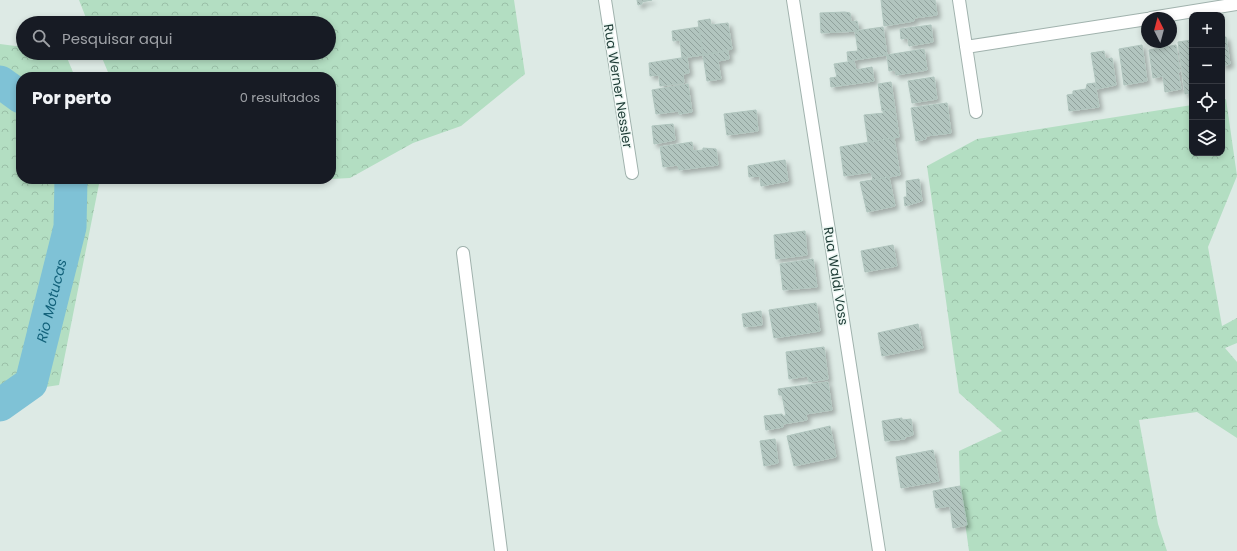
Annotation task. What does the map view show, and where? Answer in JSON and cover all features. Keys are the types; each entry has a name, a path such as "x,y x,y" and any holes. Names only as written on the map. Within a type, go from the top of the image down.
{"street":[{"name":"Rua Werner Nessler","path":"605,0 632,173"},
{"name":"Rua Waldi Voss","path":"793,0 879,551"},
{"path":"959,0 976,112"},
{"path":"1177,14 1237,4"},
{"path":"966,47 1141,20"},
{"path":"463,253 501,551"}],"green space":[{"path":"79,0 514,0 525,74 461,126 413,143 350,178 336,179 336,72 108,72 103,60 336,60 336,16 85,16"},
{"path":"0,44 16,46 16,60 68,60 73,72 16,72 16,184 99,184 59,385 0,394"},
{"path":"1225,99 1237,176 1208,247 1222,326 1237,318 1237,343 1225,348 1237,362 1237,438 1197,412 1139,420 1158,524 1167,551 969,551 960,486 959,451 1002,431 959,393 927,166 977,139 1189,105 1189,156 1225,156"}],"building":[{"path":"637,0 652,0 642,2 642,4 638,5"},
{"path":"881,0 935,0 937,15 914,18 914,21 884,26"},
{"path":"820,13 850,13 851,22 857,21 859,31 821,33"},
{"path":"710,19 711,25 728,23 732,49 703,55 698,21"},
{"path":"931,25 933,42 909,46 908,38 901,39 900,29"},
{"path":"699,27 703,55 682,58 680,40 673,41 672,31"},
{"path":"883,27 887,55 848,61 847,52 858,51 855,31"},
{"path":"1225,37 1226,37 1230,64 1225,65"},
{"path":"1189,40 1189,93 1185,94 1178,42"},
{"path":"1141,45 1147,81 1124,85 1119,49"},
{"path":"1160,48 1176,48 1181,89 1165,92 1163,76 1153,78 1149,50"},
{"path":"924,49 927,70 896,75 895,70 889,71 887,55"},
{"path":"728,51 729,59 718,61 721,79 707,81 703,55"},
{"path":"1104,51 1105,59 1112,58 1116,85 1097,89 1091,53"},
{"path":"687,57 689,73 683,74 684,83 660,86 659,75 650,76 649,63"},
{"path":"854,61 856,70 872,67 874,81 831,87 830,78 837,77 834,64"},
{"path":"934,77 937,99 912,103 908,81"},
{"path":"891,82 895,109 882,111 878,84"},
{"path":"1095,83 1099,107 1069,111 1067,95 1073,94 1073,91 1086,89 1087,84"},
{"path":"688,84 692,112 679,114 679,111 656,114 652,90"},
{"path":"947,103 951,133 926,136 926,139 916,141 911,108"},
{"path":"895,109 899,137 868,142 864,115 884,113 883,111"},
{"path":"756,110 758,131 727,135 724,114"},
{"path":"673,124 675,140 654,144 652,126"},
{"path":"894,138 900,175 873,180 871,172 844,176 840,147"},
{"path":"692,142 693,151 703,150 703,148 716,149 718,165 679,170 678,165 663,167 660,147"},
{"path":"785,160 788,181 761,186 760,176 749,177 748,166"},
{"path":"889,177 895,206 867,212 860,182"},
{"path":"919,179 922,201 905,206 904,197 907,197 906,181"},
{"path":"805,231 807,255 776,259 774,235"},
{"path":"893,245 897,266 865,272 861,251"},
{"path":"813,259 817,287 783,290 780,264"},
{"path":"816,303 820,331 774,338 769,310"},
{"path":"761,311 762,325 744,327 742,314"},
{"path":"918,324 923,348 882,356 878,333"},
{"path":"824,347 828,379 809,382 808,376 789,379 786,352"},
{"path":"828,382 832,410 806,414 807,420 783,424 783,427 766,430 764,416 782,414 783,416 786,416 782,395 779,395 778,389"},
{"path":"902,418 902,420 911,419 913,435 905,437 905,439 885,441 882,421"},
{"path":"830,426 836,457 794,466 787,436"},
{"path":"775,439 778,463 764,466 760,441"},
{"path":"933,450 939,481 901,488 896,457"},
{"path":"960,486 967,525 953,528 950,506 936,508 933,491"}],"waterway":[{"name":"Rio Motucas","path":"0,82 16,93"},
{"name":"Rio Motucas","path":"0,405 31,383 70,227 71,184"}]}
